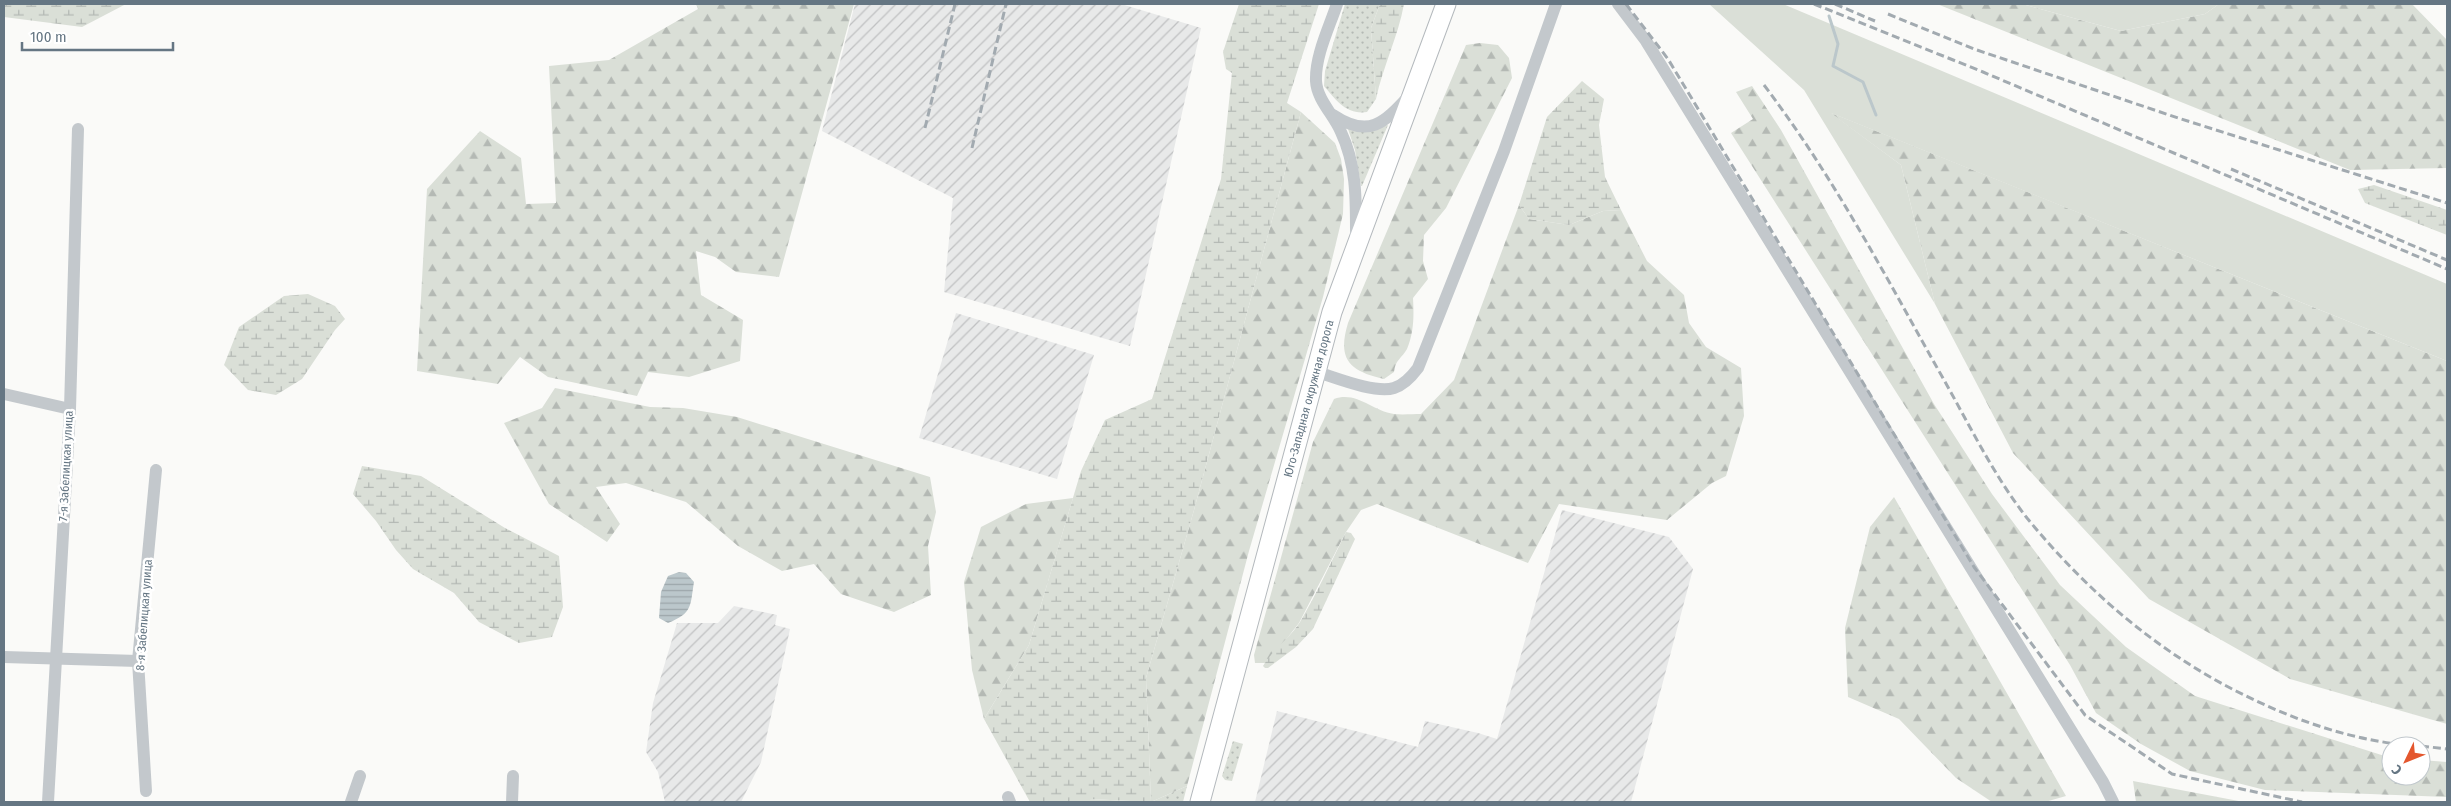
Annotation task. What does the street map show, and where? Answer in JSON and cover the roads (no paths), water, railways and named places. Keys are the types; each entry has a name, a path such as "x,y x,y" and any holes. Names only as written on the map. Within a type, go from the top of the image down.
{"highway":[{"name":"Юго-Западная окружная дорога","path":"1200,802 1314,371 1332,312 1446,4"}],"street":[{"path":"1337,4 1316,73 1319,94 1332,114 1347,146 1354,175 1356,247"},
{"path":"1314,371 1368,387 1387,390 1396,388 1404,383 1418,368 1504,151 1556,4"},
{"path":"1618,4 1646,41 1880,418 2099,774 2113,802"},
{"path":"1332,114 1352,125 1372,126 1388,118 1415,88"},
{"name":"7-я Забелицкая улица","path":"48,802 70,409 78,129"},
{"path":"4,394 70,409"},
{"name":"8-я Забелицкая улица","path":"146,791 138,661 156,470"},
{"path":"4,657 138,661"},
{"path":"350,802 360,776"},
{"path":"512,802 513,776"}],"waterway":[{"path":"1829,16 1838,44 1833,66 1863,82 1876,115"}],"railway":[{"path":"925,128 955,4"},
{"path":"972,148 1006,4"},
{"path":"1626,4 1668,59 1974,567 2085,715 2172,774 2302,802"},
{"path":"1814,4 1983,72 2447,269"},
{"path":"1835,4 1875,21"},
{"path":"1888,14 1974,49 2178,118 2447,203"},
{"path":"1764,85 1837,192 2004,485 2027,518 2049,544 2097,593 2122,615 2149,637 2206,674 2236,691 2301,720 2323,728 2381,741"},
{"path":"2231,169 2447,260"},
{"path":"2431,747 2447,749"}]}
